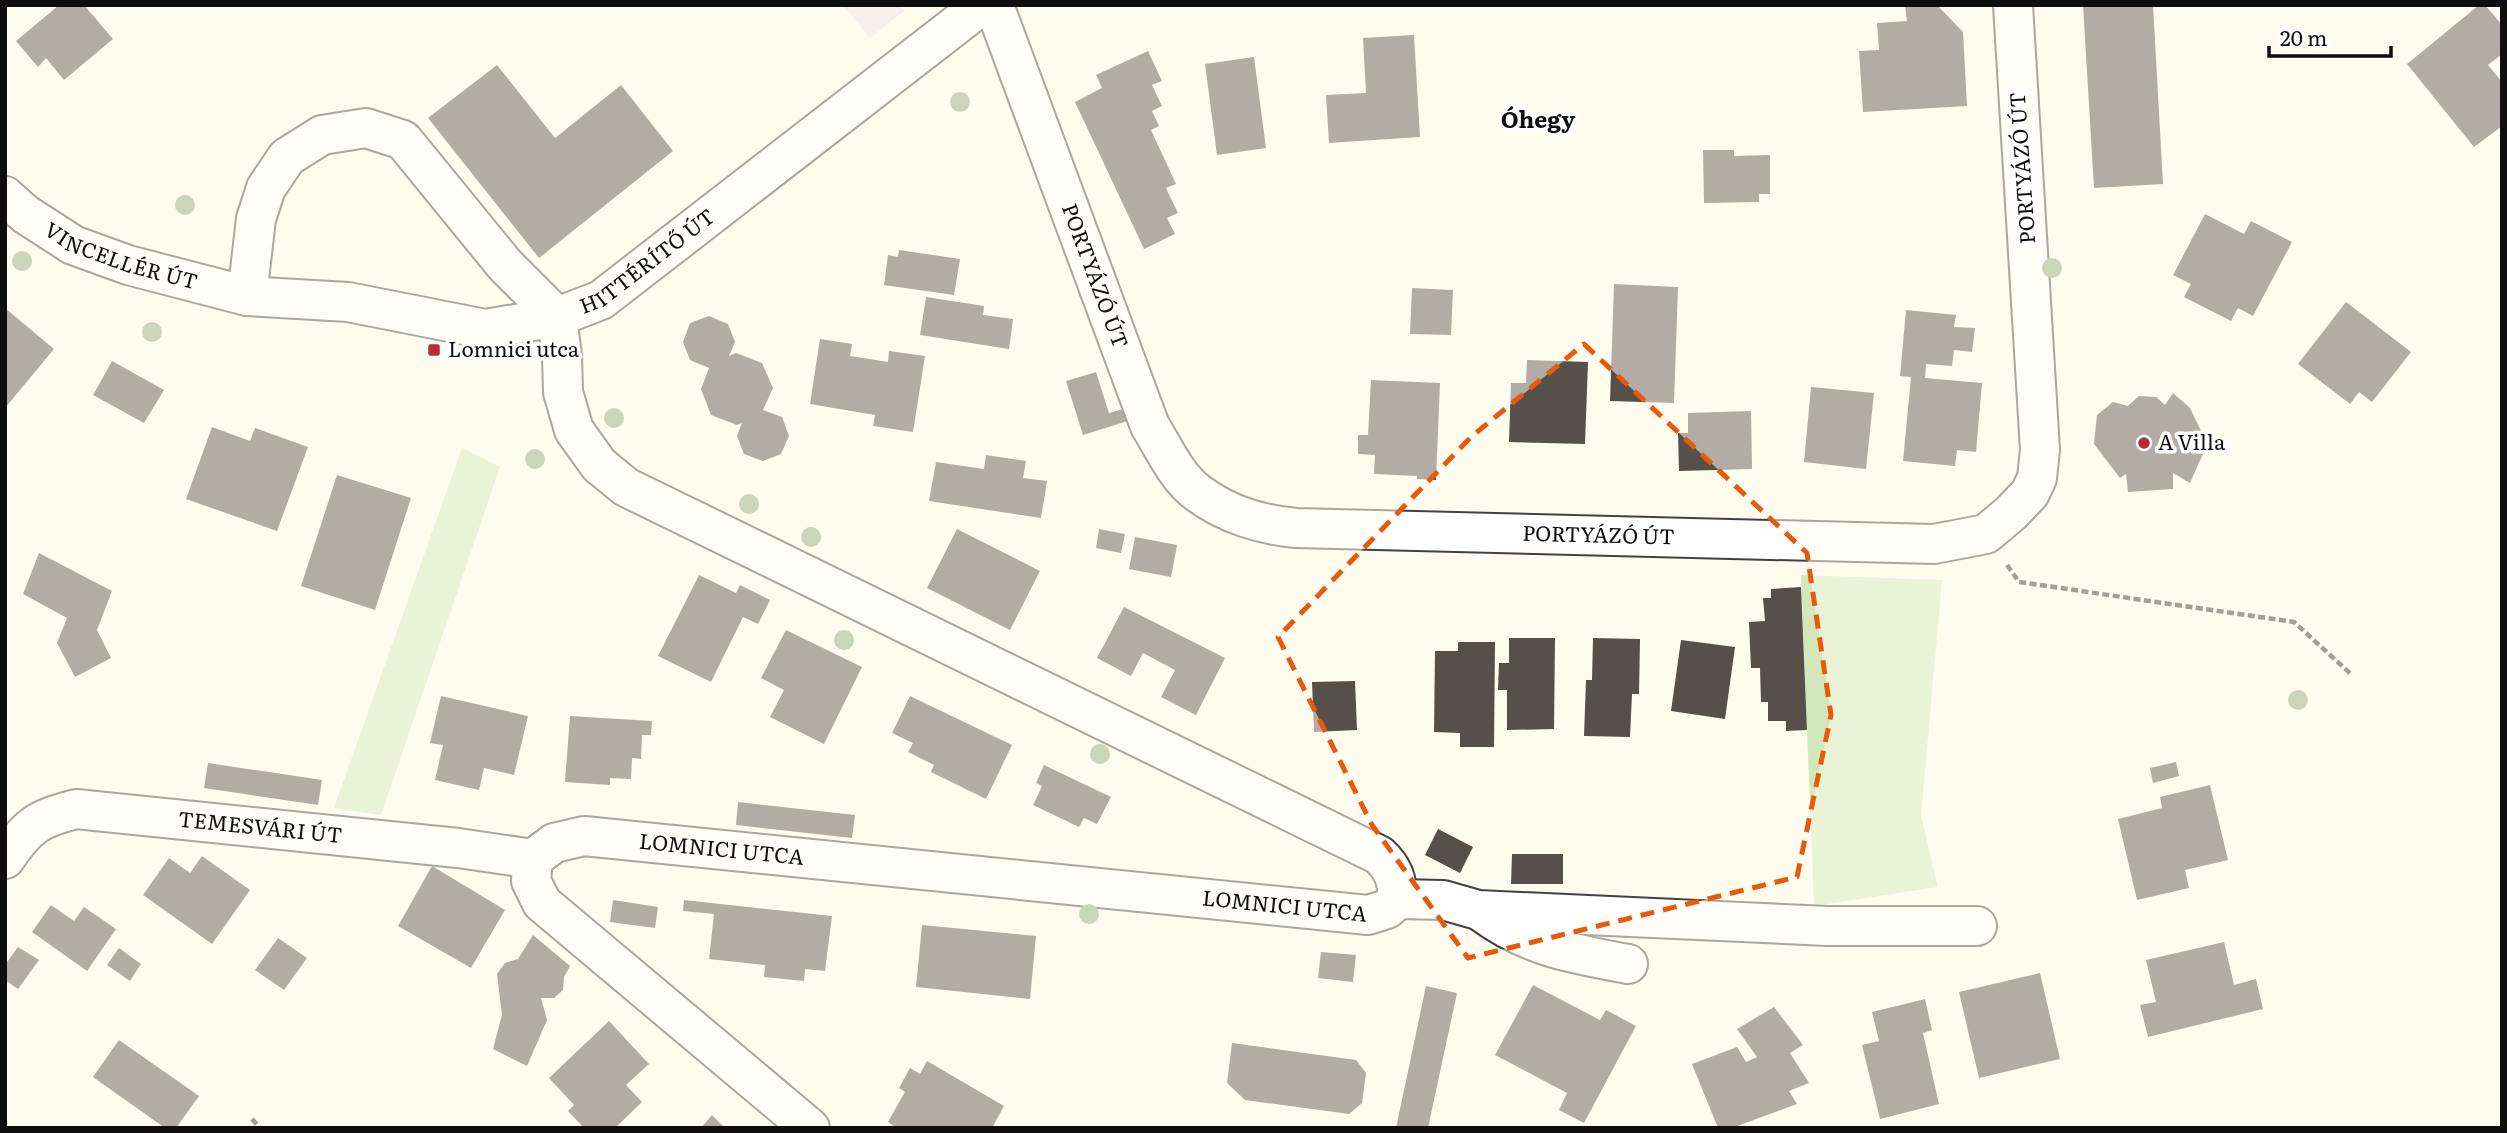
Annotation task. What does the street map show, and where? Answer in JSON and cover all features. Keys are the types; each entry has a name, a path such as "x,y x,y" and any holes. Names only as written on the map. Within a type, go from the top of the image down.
{"street":[{"name":"HITTÉRÍTŐ ÚT","path":"247,296 348,302 485,329 557,317 601,300 982,5"},
{"name":"PORTYÁZÓ ÚT","path":"994,5 1150,426 1177,471 1197,493 1221,507 1250,520 1296,528 1934,544 1986,534 2030,493 2037,478 2040,450 2013,5"},
{"path":"247,296 256,219 266,188 287,157 322,135 366,128 403,140 505,265 557,317"},
{"name":"VINCELLÉR ÚT","path":"5,196 24,214 73,246 128,265 247,296"},
{"name":"LOMNICI UTCA","path":"533,859 554,843 583,836 1368,915 1387,909 1398,898 1397,879 1389,864 1378,855 626,487 599,465 574,430 563,392 557,317"},
{"name":"TEMESVÁRI ÚT","path":"5,859 22,834 49,816 76,809 458,848 533,859"},
{"path":"533,859 531,881 542,903 810,1128"},
{"path":"1398,898 1443,900 1478,910 1827,926 1977,926"},
{"path":"1478,910 1503,928 1562,952 1628,964"}],"path":[{"path":"1986,534 2019,582 2294,622 2352,675"},
{"path":"252,1119 260,1128"}],"highlighted area":[{"path":"1584,344 1807,553 1831,715 1797,877 1468,958 1372,825 1278,637 1471,437"}],"shaded area":[{"path":"843,5 900,5 904,11 870,38"}],"green space":[{"path":"462,448 500,467 381,815 334,808"},
{"path":"1801,575 1942,580 1921,816 1938,887 1814,906"}],"building":[{"path":"59,5 84,5 113,39 64,80 46,58 38,67 16,41"},
{"path":"1937,5 1963,32 1967,106 1863,112 1859,51 1879,50 1877,23 1907,21 1905,6"},
{"path":"2083,5 2153,5 2163,184 2094,188"},
{"path":"2479,5 2485,5 2502,25 2502,54 2488,65 2502,82 2502,126 2474,147 2407,64"},
{"path":"1414,35 1420,137 1329,143 1326,95 1366,93 1363,38"},
{"path":"1148,51 1162,81 1152,85 1162,106 1152,111 1159,126 1151,130 1176,184 1166,188 1178,213 1167,218 1175,234 1144,249 1075,102 1102,88 1096,75"},
{"path":"1254,57 1266,148 1217,155 1205,64"},
{"path":"497,65 555,138 621,85 673,151 539,258 428,118"},
{"path":"1703,150 1734,150 1734,156 1770,155 1770,194 1759,194 1759,202 1704,203"},
{"path":"2205,214 2244,234 2251,221 2292,242 2253,316 2238,308 2231,321 2184,297 2191,284 2173,275"},
{"path":"899,250 960,259 954,295 884,285 888,255 898,257"},
{"path":"1614,284 1678,287 1674,403 1610,401"},
{"path":"1412,288 1453,290 1451,335 1410,334"},
{"path":"926,297 984,306 983,315 1013,319 1009,349 920,335"},
{"path":"2346,302 2411,352 2372,402 2359,392 2350,404 2298,364"},
{"path":"5,308 54,349 5,408"},
{"path":"1906,310 1956,315 1954,327 1975,328 1972,352 1954,350 1952,366 1926,364 1925,378 1982,383 1976,452 1957,450 1955,466 1903,461 1911,377 1900,376"},
{"path":"709,316 728,324 735,342 729,356 736,353 762,363 773,388 763,410 782,417 789,436 781,454 763,461 744,454 737,436 742,423 737,425 711,415 701,389 709,368 690,360 683,342 690,323"},
{"path":"820,339 852,344 850,356 888,362 889,351 925,356 913,432 873,426 875,415 810,404"},
{"path":"1527,360 1588,362 1585,444 1509,442 1511,383 1526,383"},
{"path":"112,361 164,390 144,423 93,395"},
{"path":"1096,372 1109,413 1127,408 1131,420 1083,435 1066,381"},
{"path":"1371,380 1440,383 1436,480 1417,479 1417,476 1374,474 1375,455 1358,454 1358,435 1368,435"},
{"path":"1811,387 1874,393 1866,469 1804,462"},
{"name":"A Villa","path":"2173,393 2190,408 2202,433 2191,442 2206,447 2190,483 2173,473 2173,489 2128,492 2126,474 2120,478 2094,444 2097,415 2113,402 2128,406 2139,396 2156,397 2165,405"},
{"path":"1751,411 1752,469 1679,471 1678,433 1688,433 1688,413"},
{"path":"212,427 250,441 255,428 308,447 277,531 186,499"},
{"path":"986,455 1026,461 1023,478 1047,481 1041,518 929,501 936,462 984,469"},
{"path":"337,475 411,498 375,610 301,586"},
{"path":"957,529 1040,571 1010,630 927,588"},
{"path":"1099,529 1125,534 1121,553 1096,548"},
{"path":"1135,537 1177,545 1171,577 1129,569"},
{"path":"39,553 112,591 97,630 111,658 75,677 57,643 67,618 23,594"},
{"path":"699,575 736,593 740,585 770,600 758,624 743,617 711,682 658,656"},
{"path":"1801,587 1807,730 1786,731 1786,721 1768,721 1768,702 1761,702 1760,668 1751,668 1749,622 1765,621 1763,598 1771,598 1771,589"},
{"path":"1124,607 1225,658 1196,715 1161,697 1175,670 1143,653 1131,676 1097,658"},
{"path":"786,630 862,667 824,744 770,717 784,690 761,678"},
{"path":"1509,638 1555,638 1554,729 1507,730 1507,690 1498,690 1499,663 1509,663"},
{"path":"1593,638 1640,639 1639,694 1632,694 1630,737 1584,736 1586,680 1592,680"},
{"path":"1681,640 1735,647 1725,719 1671,711"},
{"path":"1458,642 1495,642 1494,747 1460,747 1460,733 1434,732 1435,651 1458,651"},
{"path":"1355,681 1357,730 1314,732 1312,682"},
{"path":"441,696 528,716 514,775 484,768 479,790 435,780 443,745 430,743"},
{"path":"910,696 1012,745 986,799 931,772 934,765 908,752 913,743 892,733"},
{"path":"570,716 652,721 651,735 642,735 641,759 632,758 631,779 610,778 610,785 565,782"},
{"path":"2176,762 2179,776 2153,783 2150,768"},
{"path":"208,763 322,780 318,805 204,788"},
{"path":"1044,765 1111,797 1097,824 1084,818 1079,827 1033,805 1042,786 1036,783"},
{"path":"2210,785 2228,860 2185,870 2189,888 2137,900 2118,819 2162,808 2160,797"},
{"path":"738,802 855,815 852,838 736,825"},
{"path":"1438,829 1473,847 1460,873 1425,855"},
{"path":"1512,854 1563,854 1563,884 1511,884"},
{"path":"202,856 250,890 212,944 143,895 169,858 190,873"},
{"path":"432,866 505,910 471,968 398,926"},
{"path":"613,900 658,907 655,928 610,922"},
{"path":"684,900 832,916 825,971 805,969 804,981 764,977 765,965 709,959 714,914 683,911"},
{"path":"51,905 74,921 84,907 116,929 87,971 32,932"},
{"path":"922,925 1036,936 1030,999 916,987"},
{"path":"533,935 570,966 564,977 563,990 554,998 541,998 547,1020 527,1066 493,1049 502,1015 497,974 505,963 518,959"},
{"path":"278,938 307,958 284,990 255,970"},
{"path":"2224,942 2234,985 2256,979 2263,1009 2148,1037 2140,1005 2156,1002 2146,960"},
{"path":"18,947 39,960 18,989 5,980 5,965"},
{"path":"119,948 141,964 130,981 107,965"},
{"path":"1321,952 1356,955 1353,982 1318,978"},
{"path":"2040,973 2060,1059 1979,1078 1959,992"},
{"path":"1533,985 1600,1020 1606,1010 1636,1026 1584,1123 1559,1110 1567,1093 1495,1055"},
{"path":"1426,986 1457,993 1428,1128 1396,1128"},
{"path":"1925,999 1932,1030 1923,1033 1939,1104 1880,1119 1862,1045 1879,1041 1872,1012"},
{"path":"1774,1007 1803,1045 1790,1053 1809,1083 1789,1091 1797,1104 1732,1128 1718,1128 1692,1064 1737,1047 1746,1062 1757,1057 1737,1029"},
{"path":"609,1021 649,1064 626,1085 642,1102 615,1128 584,1128 568,1111 574,1105 549,1078"},
{"path":"119,1040 199,1096 176,1128 165,1128 93,1077"},
{"path":"1232,1043 1356,1060 1366,1073 1362,1103 1349,1114 1245,1100 1227,1083"},
{"path":"927,1061 1004,1106 992,1128 897,1128 888,1122 905,1092 899,1088 910,1068 920,1074"},
{"path":"712,1115 725,1128 701,1128"}],"place":[{"name":"Lomnici utca","path":"434,350"},
{"name":"A Villa","path":"2144,443"}],"district":[{"name":"Óhegy","path":"1538,120"}]}
